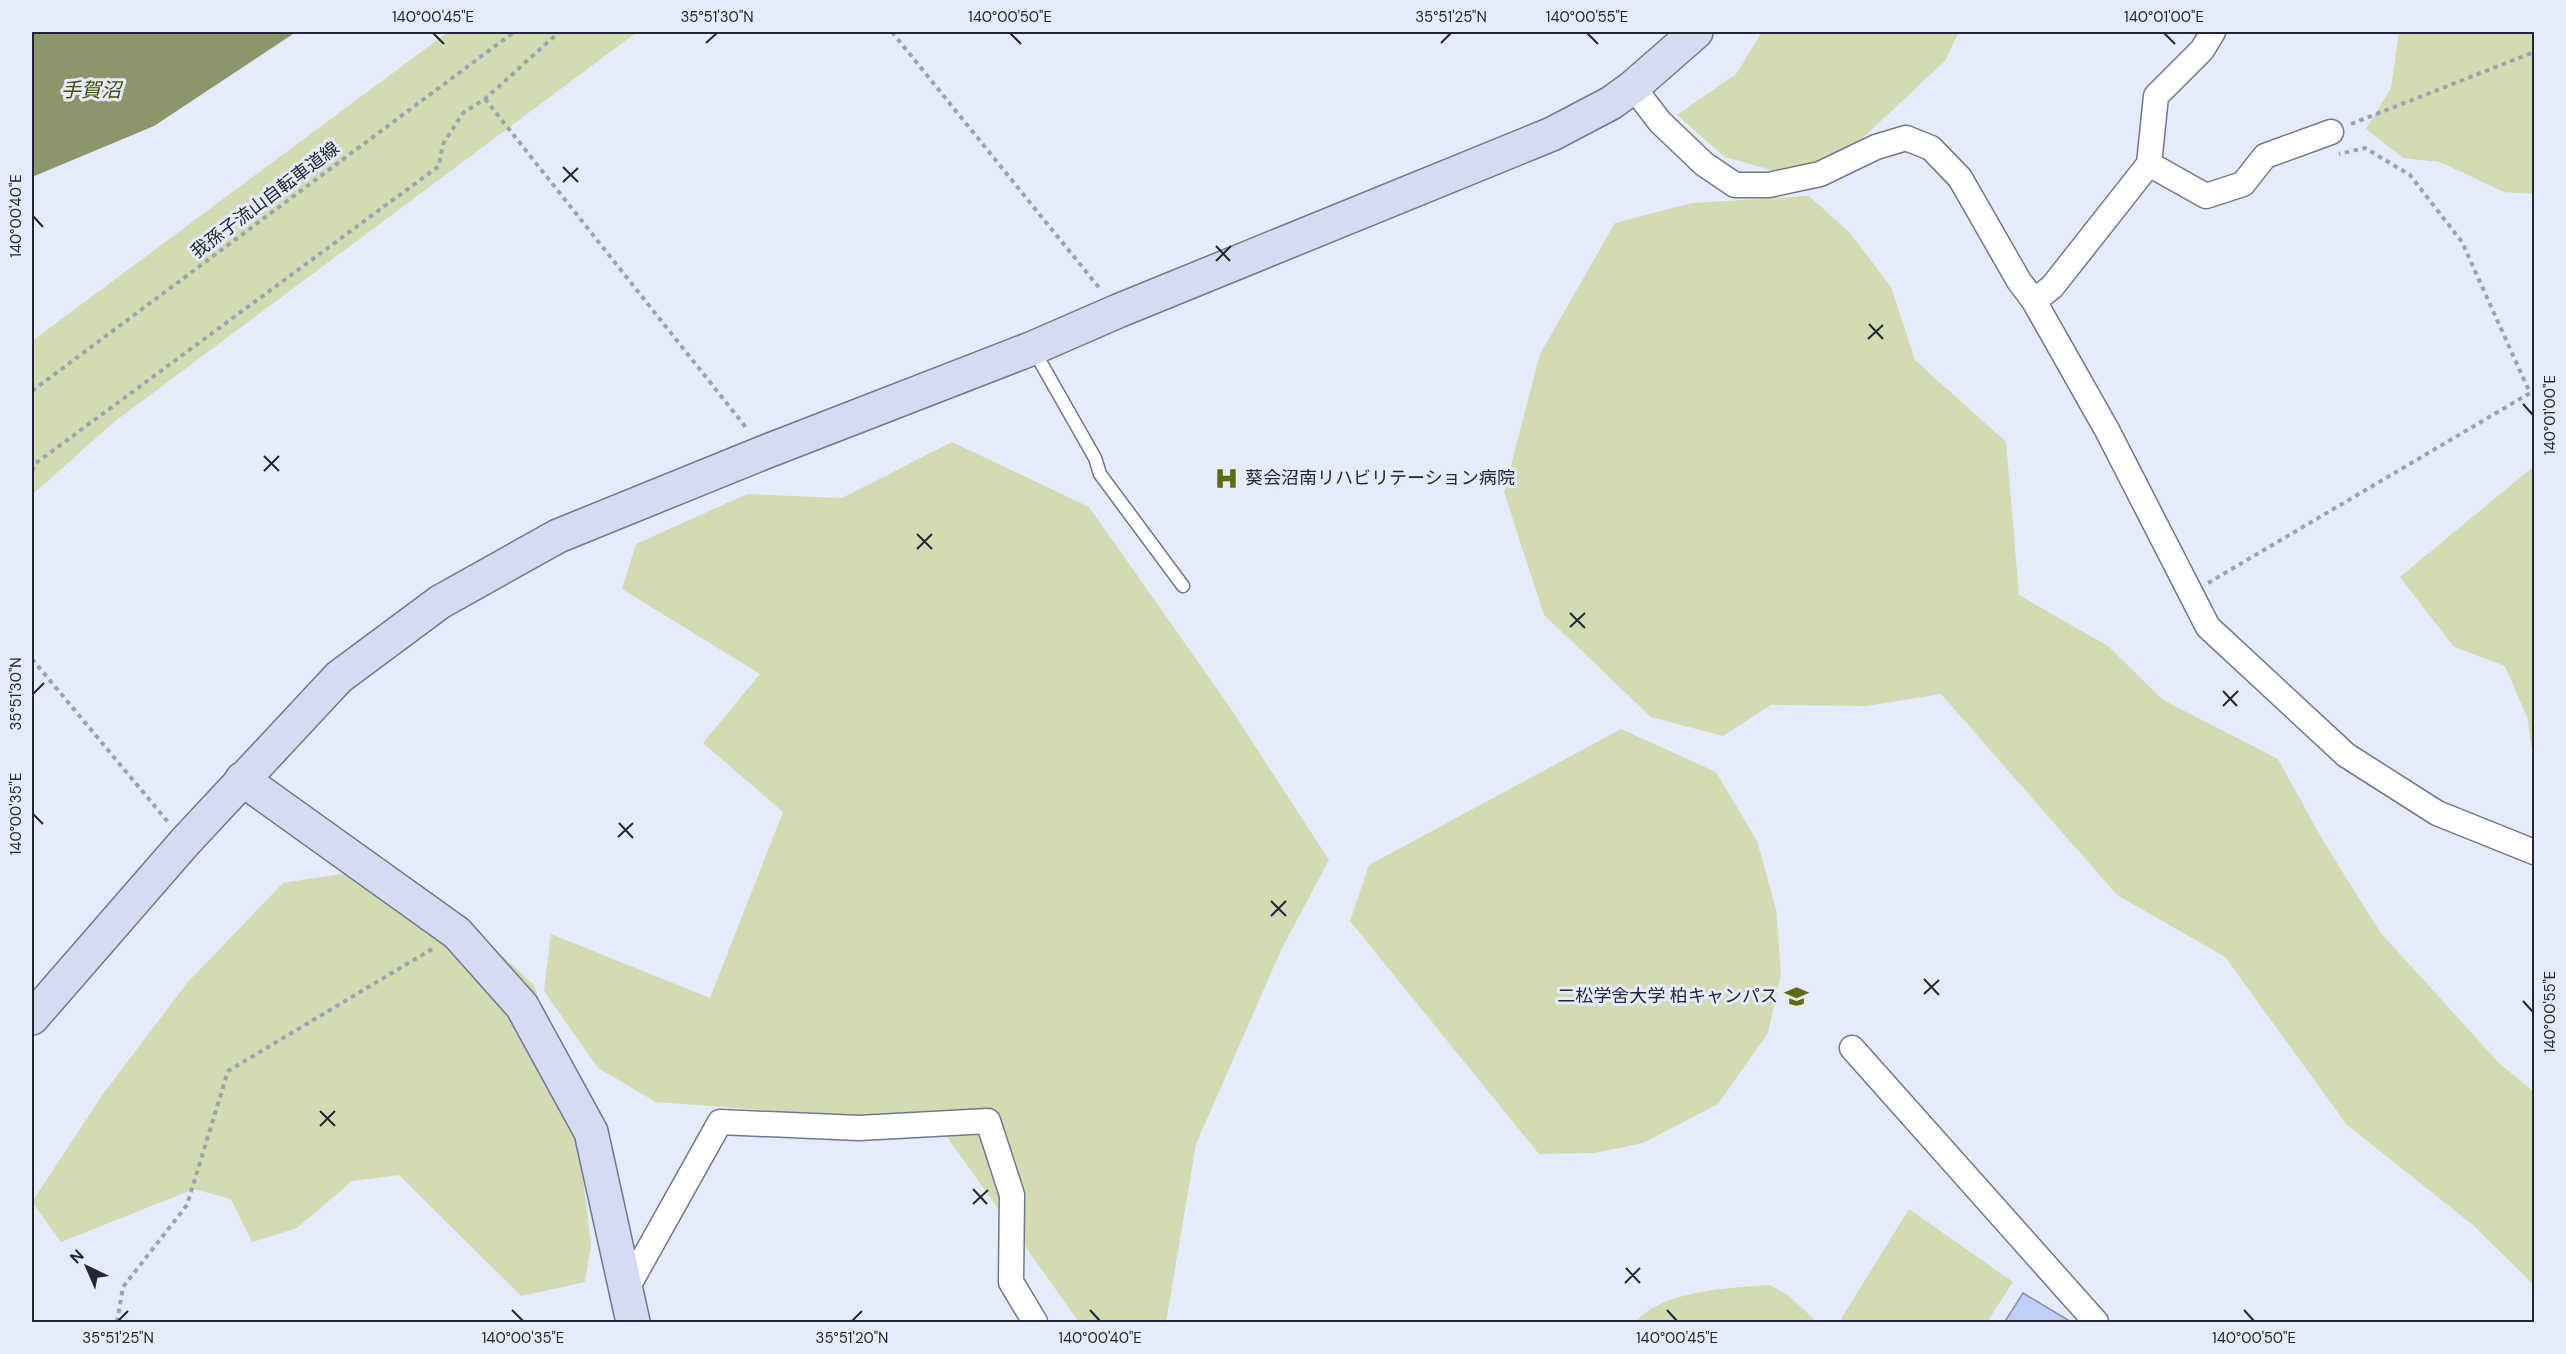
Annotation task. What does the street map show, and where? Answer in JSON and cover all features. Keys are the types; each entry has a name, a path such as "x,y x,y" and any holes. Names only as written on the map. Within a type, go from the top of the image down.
{"street":[{"path":"32,1018 185,842 339,677 440,602 558,536 765,452 1033,348 1118,311 1552,134 1611,103 1633,87 1696,32"},
{"path":"2034,301 2052,287 2149,164 2156,96 2202,50 2212,32"},
{"path":"1633,87 1660,122 1704,164 1735,185 1768,185 1820,174 1876,147 1906,138 1930,148 1960,178 2019,281 2034,301 2107,430 2208,627 2346,755 2437,813 2535,852"},
{"path":"2149,164 2206,196 2243,184 2265,156 2331,132"},
{"path":"242,779 458,933 522,1006 591,1132 633,1323"},
{"path":"1852,1048 2096,1323"},
{"path":"626,1290 720,1122 859,1128 987,1121 1012,1195 1011,1282 1035,1323"}],"lane":[{"path":"1033,348 1095,458 1100,474 1183,586"}],"path":[{"name":"我孫子流山自転車道線","path":"32,391 514,32"},
{"path":"32,471 36,463 439,166 443,144 462,113 485,99 559,32"},
{"path":"892,32 1118,311"},
{"path":"2331,132 2535,52"},
{"path":"485,99 765,452"},
{"path":"2190,593 2530,393 2462,242 2410,175 2365,148 2326,157 2304,142"},
{"path":"32,659 185,842"},
{"path":"117,1323 123,1287 187,1205 228,1071 458,933"}],"shaded area":[{"path":"448,32 637,32 114,422 32,495 32,341"},
{"path":"1762,32 1959,32 1945,61 1855,145 1789,175 1725,157 1677,115 1736,74"},
{"path":"2399,32 2534,32 2534,194 2504,192 2440,162 2403,158 2366,129 2391,88"},
{"path":"1809,196 1850,233 1891,287 1915,360 2006,442 2019,595 2108,646 2163,700 2278,759 2322,839 2380,932 2498,1062 2534,1092 2534,1285 2473,1225 2347,1125 2225,957 2117,895 1941,694 1866,706 1771,705 1723,736 1651,717 1544,615 1504,492 1540,354 1615,223 1692,203"},
{"path":"952,442 1089,507 1229,706 1329,860 1281,950 1196,1144 1166,1322 1079,1322 937,1123 656,1102 598,1068 544,991 551,934 710,998 783,812 703,743 760,674 622,589 636,544 747,494 842,498"},
{"path":"2534,466 2534,763 2527,717 2505,666 2454,647 2400,577"},
{"path":"1621,729 1716,772 1757,841 1776,909 1781,974 1768,1033 1718,1104 1643,1143 1595,1153 1539,1154 1350,921 1369,865"},
{"path":"354,872 442,901 534,985 576,1123 591,1243 585,1282 521,1296 399,1175 352,1181 297,1228 252,1242 231,1199 194,1189 61,1242 32,1202 103,1094 187,983 283,883"},
{"path":"1909,1209 2013,1282 1987,1322 1847,1322 1841,1319"},
{"path":"1770,1285 1789,1296 1817,1322 1636,1322 1648,1311 1662,1303 1680,1297 1717,1290"}],"water":[{"name":"手賀沼","path":"32,32 296,32 154,126 32,177"}],"building":[{"path":"2023,1293 2073,1323 2004,1323"}],"place":[{"name":"葵会沼南リハビリテーション病院","path":"1227,478"},
{"name":"二松学舍大学 柏キャンパス","path":"1796,996"}]}
